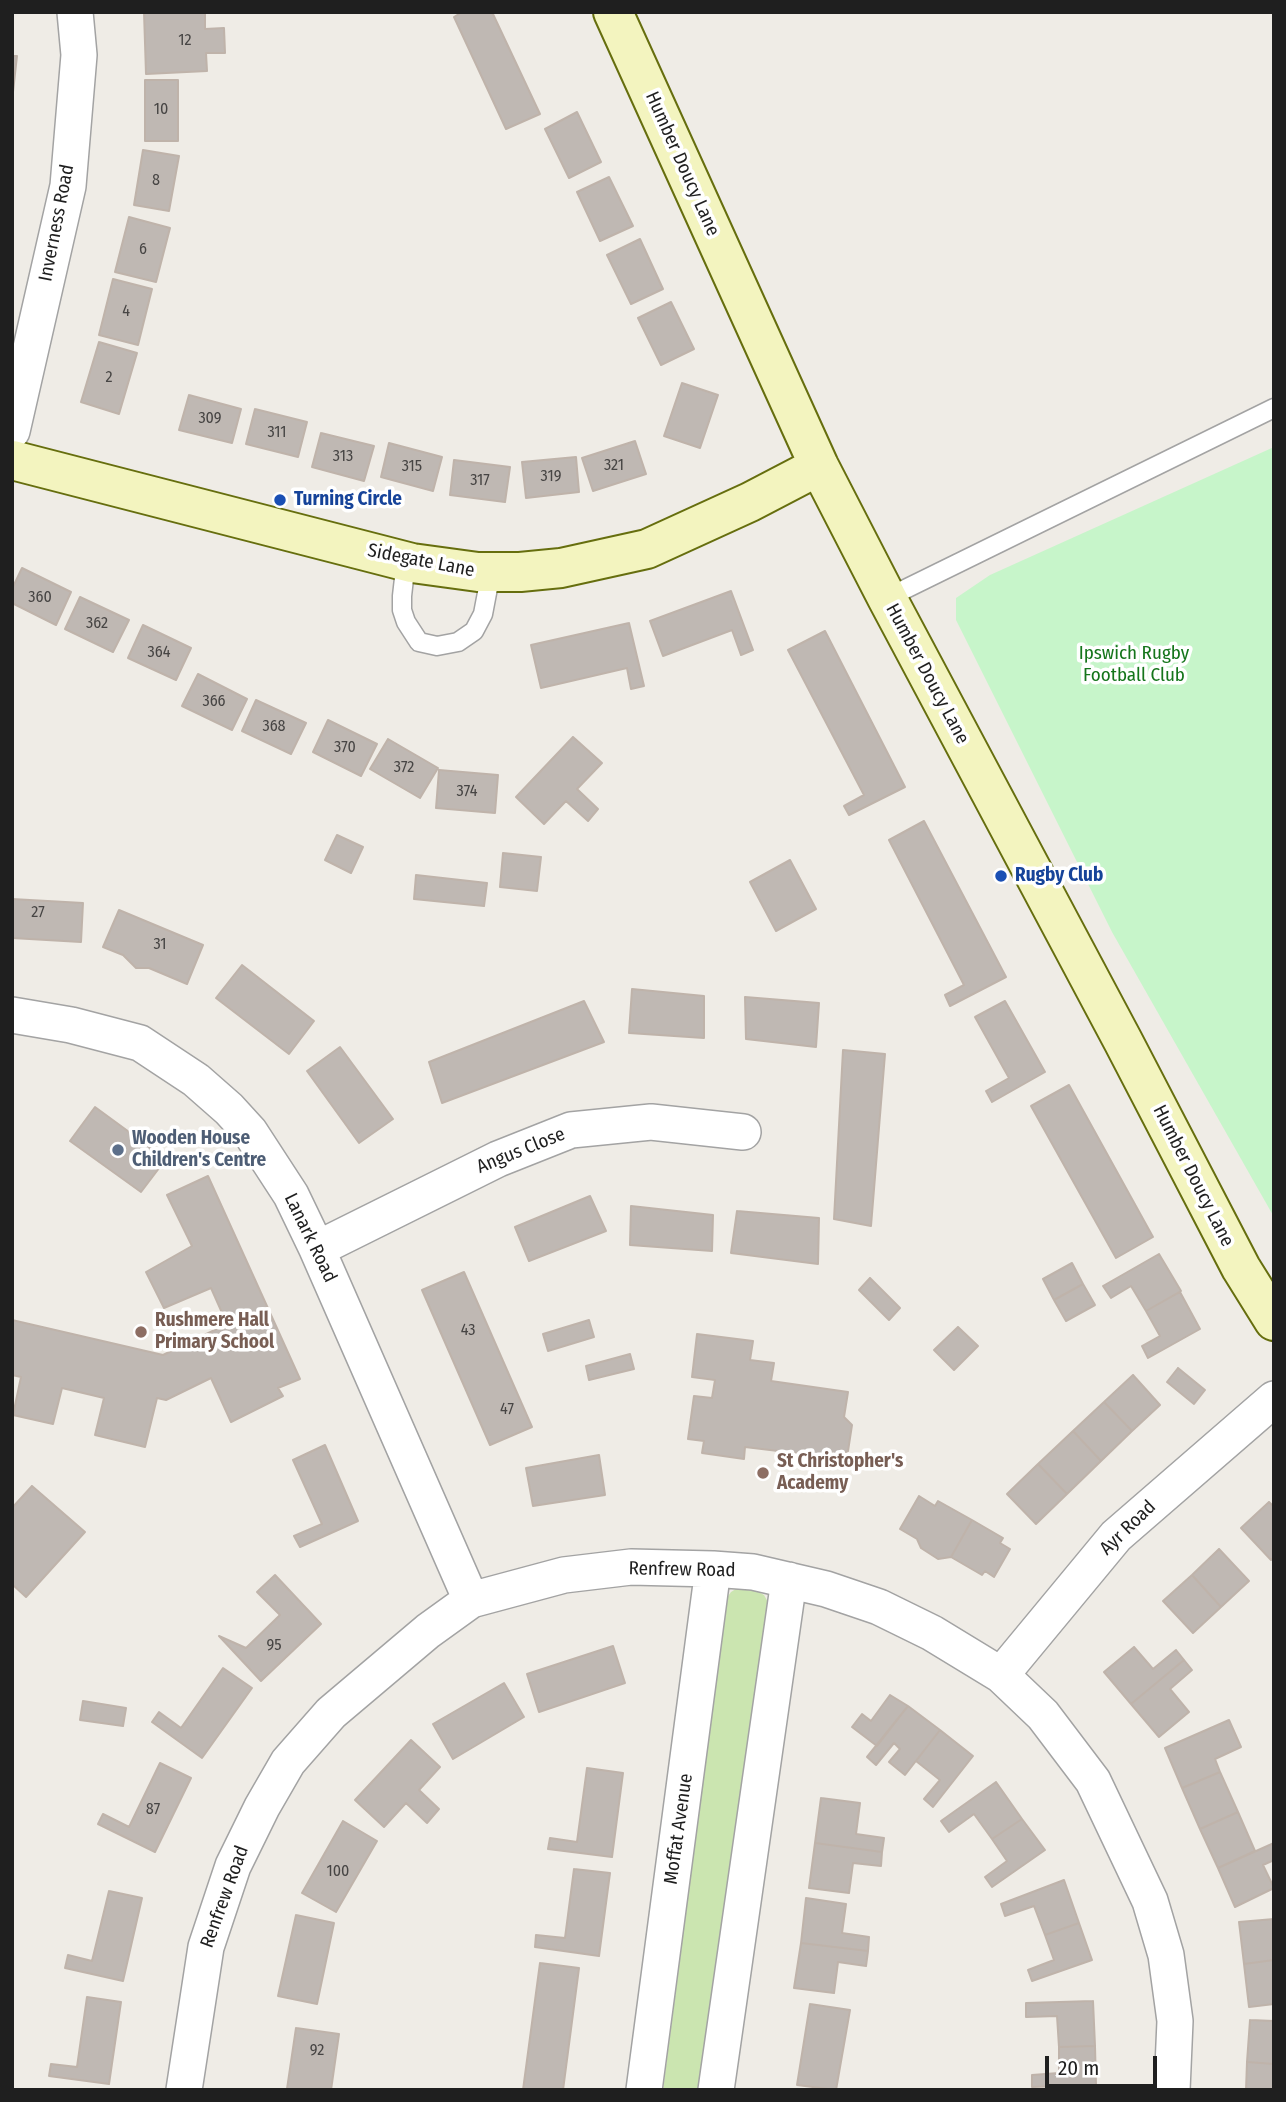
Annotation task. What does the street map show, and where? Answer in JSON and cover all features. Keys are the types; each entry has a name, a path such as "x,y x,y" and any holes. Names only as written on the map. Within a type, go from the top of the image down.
{"street":[{"name":"Inverness Road","path":"12,431 68,186 79,55 75,12"},
{"name":"Humber Doucy Lane","path":"613,12 819,466 1241,1268 1274,1321"},
{"name":"Sidegate Lane","path":"12,460 406,561 478,572 561,568 647,550 819,466"},
{"name":"Lanark Road","path":"12,1014 71,1025 139,1043 196,1080 250,1132 291,1195 317,1249 471,1600"},
{"name":"Angus Close","path":"317,1249 498,1159 571,1130 651,1122 743,1132"},
{"name":"Ayr Road","path":"1001,1675 1116,1536 1274,1399"},
{"name":"Renfrew Road","path":"184,2090 206,1947 233,1866 288,1762 331,1713 428,1631 471,1600 564,1575 631,1567 753,1572 826,1588 879,1607 932,1633 1001,1675 1043,1715 1093,1781 1150,1902 1166,1955 1175,2021 1172,2090"},
{"name":"Moffat Avenue","path":"644,2090 713,1569"},
{"path":"716,2090 789,1580"}],"lane":[{"path":"887,598 1274,408"},
{"path":"406,561 402,610 406,622 419,642 438,646 457,642 474,631 483,614 491,572"}],"green space":[{"name":"Ipswich Rugby Football Club","path":"1274,447 1274,1217 1112,932 956,620 956,598 990,575"},
{"path":"739,1587 755,1590 764,1595 768,1602 702,2090 663,2090 726,1599"}],"building":[{"path":"144,12 205,12 205,29 224,28 225,53 206,53 207,71 146,74"},
{"path":"462,12 492,12 540,114 506,129 454,17"},
{"path":"12,56 17,56 12,101"},
{"path":"145,80 178,80 178,141 145,141"},
{"path":"577,112 601,162 569,178 545,129"},
{"path":"143,150 179,156 169,211 134,205"},
{"path":"609,177 633,226 600,241 577,192"},
{"path":"129,217 170,228 156,282 115,272"},
{"path":"640,239 663,289 631,304 607,255"},
{"path":"113,279 152,289 138,345 99,335"},
{"path":"671,302 694,349 661,365 638,318"},
{"path":"99,342 137,353 119,414 81,402"},
{"path":"682,383 718,395 700,448 664,436"},
{"path":"189,395 241,409 232,443 179,430"},
{"path":"255,409 307,422 298,457 246,444"},
{"path":"321,433 374,446 364,481 312,467"},
{"path":"635,441 646,474 593,491 582,458"},
{"path":"389,443 442,457 433,491 381,477"},
{"path":"576,457 579,492 526,498 522,462"},
{"path":"454,460 510,467 505,502 450,495"},
{"path":"22,568 71,592 56,625 12,603 12,589"},
{"path":"731,591 753,650 741,655 732,630 663,656 650,621"},
{"path":"80,597 129,620 113,652 65,629"},
{"path":"629,623 644,686 631,689 627,668 541,688 531,645"},
{"path":"143,625 191,648 176,680 128,658"},
{"path":"825,631 905,787 849,815 844,806 864,795 788,650"},
{"path":"198,674 247,699 232,730 182,706"},
{"path":"256,700 306,723 291,754 242,731"},
{"path":"328,720 377,744 361,776 313,752"},
{"path":"573,737 602,763 577,789 598,809 588,821 566,801 544,824 516,797"},
{"path":"388,739 438,768 420,798 370,769"},
{"path":"439,770 498,775 495,813 436,808"},
{"path":"924,821 1006,977 950,1006 945,995 964,985 889,840"},
{"path":"337,835 363,847 351,873 325,860"},
{"path":"503,853 541,857 537,891 500,887"},
{"path":"790,860 816,909 776,931 750,882"},
{"path":"416,875 487,883 484,906 414,899"},
{"path":"12,899 83,903 81,942 12,938"},
{"path":"119,910 203,945 187,984 149,968 136,968 123,955 103,947"},
{"path":"242,965 314,1021 289,1054 216,998"},
{"path":"632,989 704,996 704,1038 629,1033"},
{"path":"745,997 819,1003 816,1047 746,1039"},
{"path":"584,1001 604,1042 442,1103 429,1062"},
{"path":"1005,1001 1045,1072 992,1102 986,1091 1009,1078 975,1017"},
{"path":"340,1047 393,1119 359,1143 307,1071"},
{"path":"843,1050 885,1054 871,1226 834,1219"},
{"path":"1069,1085 1153,1237 1116,1258 1031,1106"},
{"name":"Wooden House Children's Centre","path":"95,1107 166,1159 141,1192 70,1141"},
{"path":"208,1176 300,1379 278,1388 283,1396 231,1422 211,1378 166,1400 157,1398 145,1447 95,1435 104,1398 62,1388 53,1424 13,1415 21,1377 12,1375 12,1320 163,1355 227,1324 211,1288 164,1308 146,1272 192,1246 167,1195"},
{"path":"590,1196 606,1231 529,1261 515,1227"},
{"path":"631,1206 713,1215 712,1251 630,1245"},
{"path":"737,1211 819,1218 818,1264 731,1253"},
{"path":"1159,1254 1181,1291 1146,1311 1131,1286 1111,1298 1103,1286"},
{"path":"1072,1263 1083,1284 1054,1300 1043,1279"},
{"path":"464,1272 532,1427 490,1445 422,1290"},
{"path":"870,1278 900,1308 889,1320 859,1290"},
{"path":"1083,1284 1095,1305 1066,1321 1054,1300"},
{"path":"1180,1292 1200,1329 1148,1358 1142,1346 1160,1336 1146,1311"},
{"path":"589,1320 594,1337 548,1351 543,1334"},
{"path":"958,1327 978,1346 954,1370 934,1350"},
{"path":"697,1334 753,1341 750,1360 774,1363 771,1381 848,1392 844,1417 852,1425 848,1451 841,1454 829,1453 828,1457 745,1447 744,1459 702,1453 704,1441 688,1439 694,1396 712,1398 715,1380 692,1377"},
{"path":"630,1354 634,1369 589,1380 586,1366"},
{"path":"1178,1368 1205,1390 1194,1404 1167,1382"},
{"path":"1133,1375 1160,1405 1132,1431 1104,1402"},
{"path":"1104,1402 1132,1431 1101,1461 1073,1431"},
{"path":"1073,1431 1101,1461 1067,1494 1038,1464"},
{"path":"325,1445 358,1521 300,1547 294,1536 322,1524 293,1460"},
{"path":"599,1455 605,1495 533,1506 526,1468"},
{"path":"1038,1464 1067,1494 1036,1524 1007,1494"},
{"path":"32,1486 85,1532 26,1597 12,1584 12,1508"},
{"path":"919,1496 935,1506 938,1501 972,1520 951,1557 938,1559 921,1548 917,1539 900,1529"},
{"path":"1269,1502 1274,1507 1274,1557 1271,1560 1241,1528"},
{"path":"972,1520 1003,1538 1000,1543 1010,1549 994,1577 985,1571 982,1575 951,1557"},
{"path":"1219,1549 1249,1581 1221,1607 1192,1575"},
{"path":"275,1575 321,1624 261,1681 219,1636 246,1648 280,1615 257,1592"},
{"path":"1192,1575 1221,1607 1193,1633 1163,1601"},
{"path":"613,1646 625,1683 539,1712 527,1674"},
{"path":"1134,1647 1153,1669 1176,1650 1184,1660 1131,1704 1104,1672"},
{"path":"1184,1660 1192,1670 1170,1689 1189,1712 1159,1737 1131,1704"},
{"path":"223,1668 252,1688 202,1758 152,1722 159,1712 181,1728"},
{"path":"504,1683 524,1717 453,1759 433,1724"},
{"path":"890,1695 908,1706 877,1746 852,1727 862,1714 871,1721"},
{"path":"83,1701 126,1708 123,1726 80,1720"},
{"path":"908,1706 940,1730 905,1775 889,1762 900,1749 894,1743 876,1765 867,1757"},
{"path":"1229,1720 1241,1747 1215,1759 1220,1772 1182,1788 1165,1748"},
{"path":"940,1730 973,1756 933,1807 924,1799 940,1780 916,1761"},
{"path":"411,1740 440,1767 419,1790 439,1809 427,1823 406,1803 384,1827 355,1800"},
{"path":"160,1763 191,1778 155,1852 98,1824 103,1814 129,1827"},
{"path":"587,1768 623,1773 612,1857 548,1849 550,1838 577,1842"},
{"path":"1220,1772 1238,1812 1200,1829 1182,1788"},
{"path":"996,1782 1022,1819 992,1839 974,1814 949,1832 941,1821"},
{"path":"821,1798 860,1803 856,1834 884,1838 882,1852 815,1843"},
{"path":"1238,1812 1255,1851 1218,1868 1200,1829"},
{"path":"1022,1819 1045,1850 992,1887 985,1877 1007,1861 992,1839"},
{"path":"343,1821 377,1841 336,1912 302,1893"},
{"path":"815,1843 882,1852 881,1866 853,1863 849,1893 809,1888"},
{"path":"1274,1843 1274,1860 1263,1865 1274,1888 1235,1907 1218,1868"},
{"path":"574,1869 610,1873 599,1956 535,1947 536,1935 565,1938"},
{"path":"1064,1880 1079,1923 1045,1935 1034,1906 1005,1916 1001,1904"},
{"path":"109,1891 142,1898 123,1981 65,1968 68,1955 92,1961"},
{"path":"806,1898 846,1904 842,1933 869,1937 868,1951 801,1943"},
{"path":"296,1915 334,1923 317,2004 278,1996"},
{"path":"1274,1919 1274,1960 1244,1964 1239,1922"},
{"path":"1079,1923 1092,1960 1032,1981 1028,1970 1054,1960 1045,1935"},
{"path":"801,1943 868,1951 866,1966 838,1962 834,1993 794,1988"},
{"path":"1274,1960 1274,2004 1249,2007 1244,1964"},
{"path":"540,1963 579,1968 563,2090 523,2090"},
{"path":"87,1997 121,2002 109,2084 49,2076 51,2064 77,2067"},
{"path":"1093,2001 1095,2046 1059,2047 1057,2016 1026,2017 1026,2003"},
{"path":"810,2004 850,2010 836,2090 797,2085"},
{"path":"1250,2020 1274,2021 1274,2064 1247,2062"},
{"path":"296,2028 339,2034 331,2090 287,2089"},
{"path":"1095,2046 1096,2085 1032,2087 1032,2075 1059,2073 1059,2047"},
{"path":"1247,2062 1274,2064 1274,2090 1246,2090"}],"place":[{"name":"Turning Circle","path":"280,500"},
{"name":"Rugby Club","path":"1001,876"},
{"name":"Wooden House Children's Centre","path":"118,1150"},
{"name":"Rushmere Hall Primary School","path":"141,1332"},
{"name":"St Christopher's Academy","path":"763,1473"}]}
